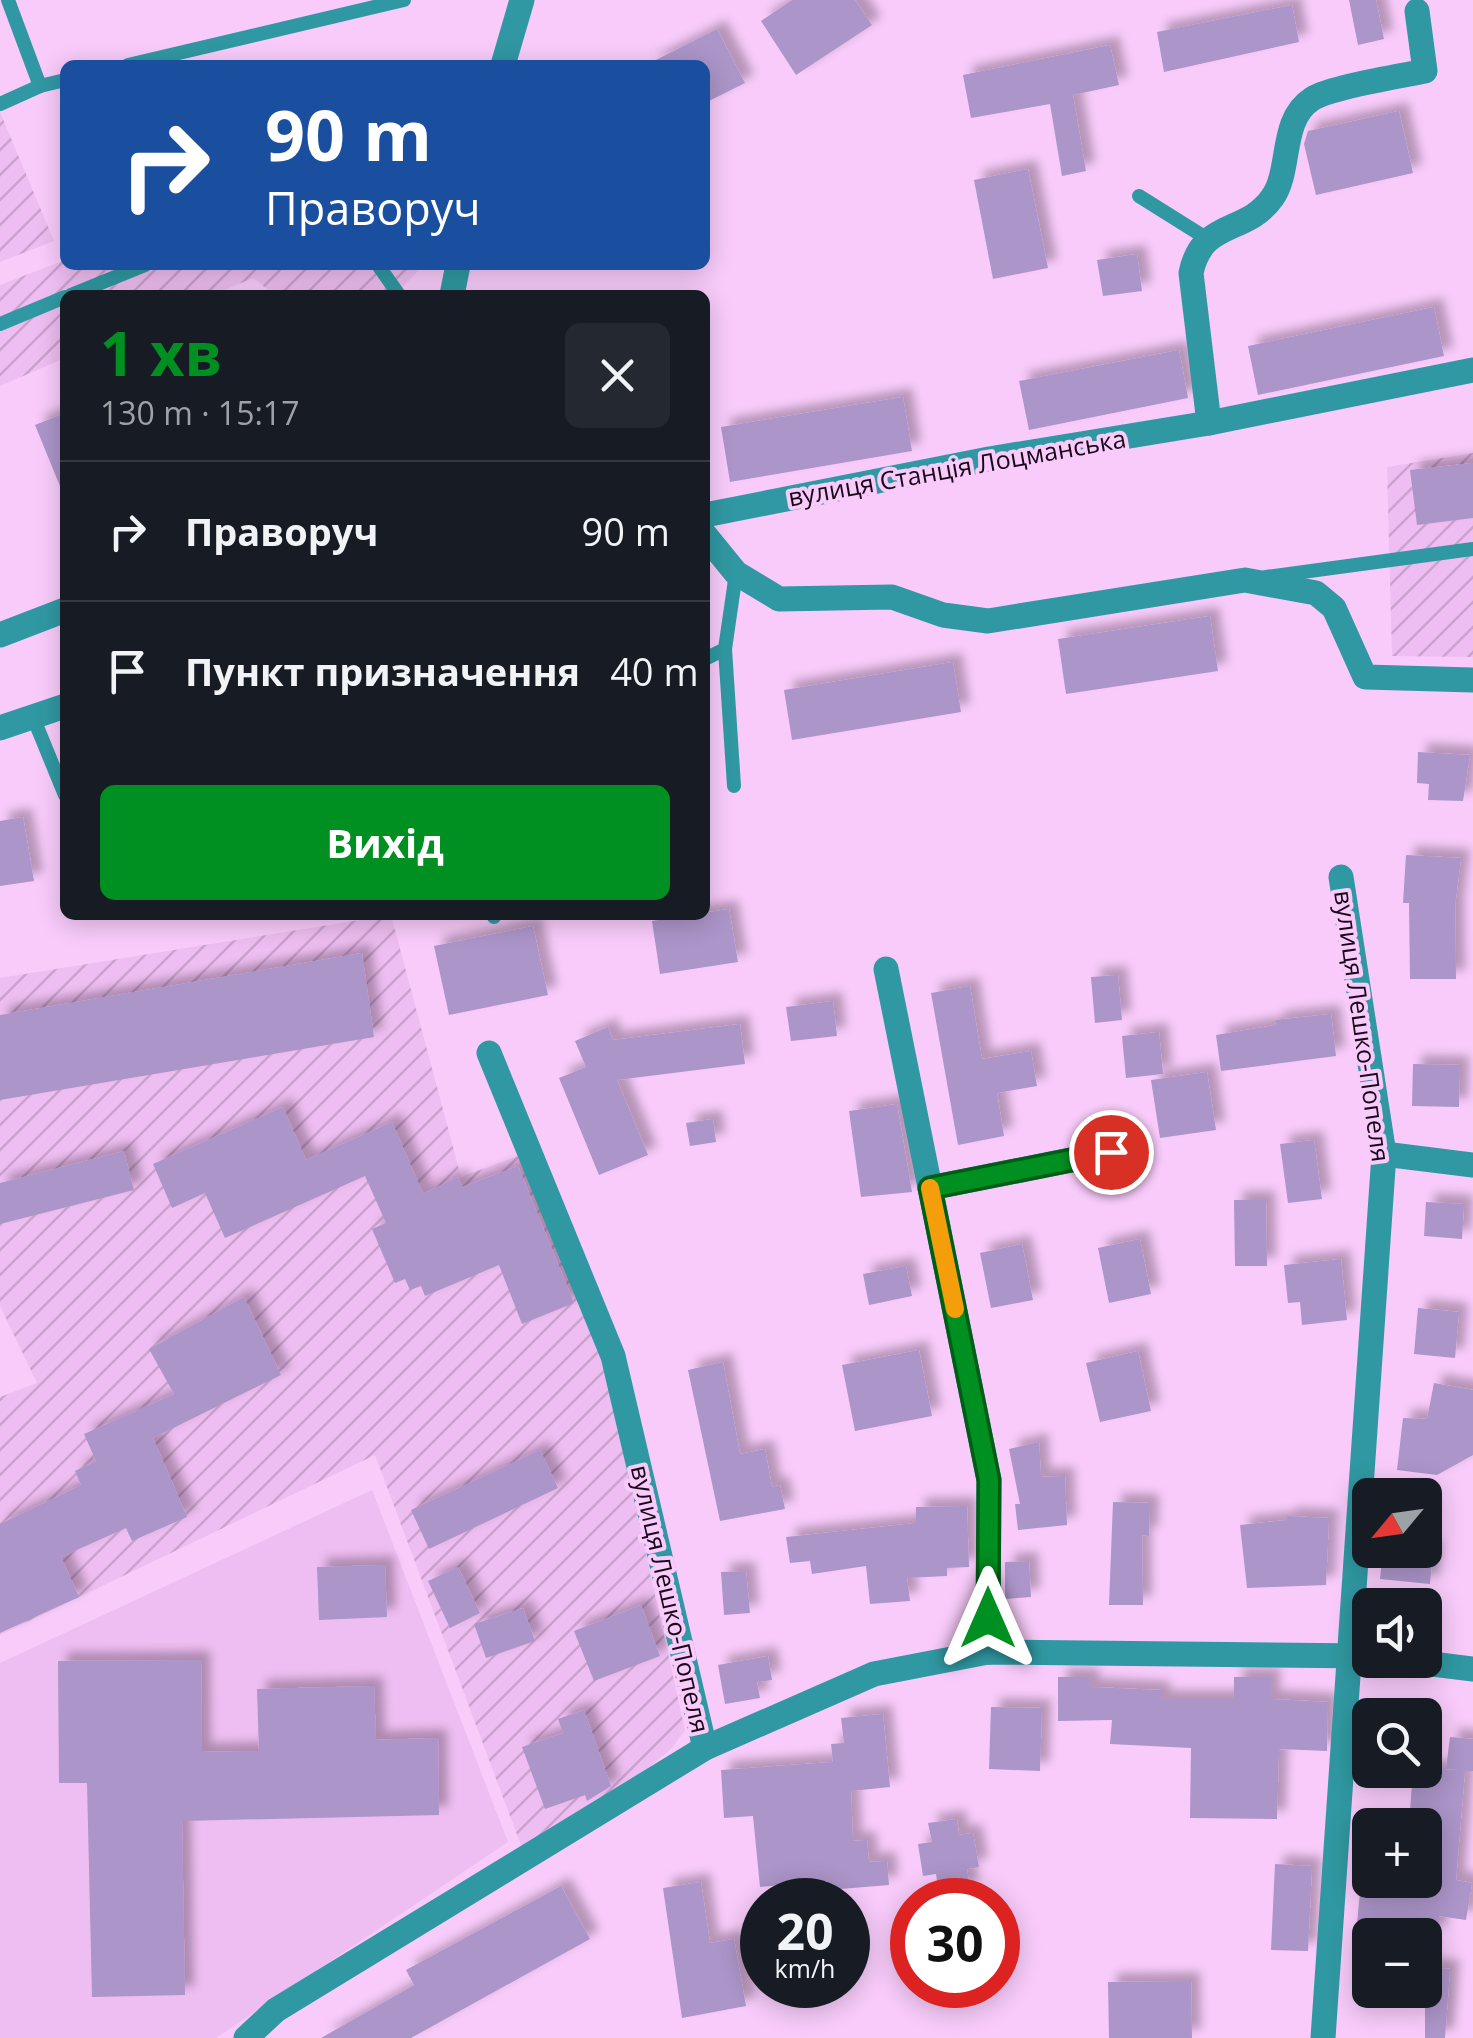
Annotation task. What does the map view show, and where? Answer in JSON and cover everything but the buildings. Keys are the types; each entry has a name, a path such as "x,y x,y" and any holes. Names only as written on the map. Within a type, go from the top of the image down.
{"street":[{"path":"504,60 522,0"},
{"path":"1209,423 1191,272 1195,255 1206,238 1256,214 1275,196 1295,119 1312,99 1426,71 1417,12"},
{"name":"вулиця Станція Лоцманська","path":"710,514 989,458 1209,423 1473,370"},
{"path":"710,542 736,574 779,598 892,597 943,616 988,621 1245,580 1316,593 1334,608 1365,678 1473,680"},
{"path":"0,634 60,612"},
{"path":"0,728 60,708"},
{"name":"вулиця Лешко-Попеля","path":"1341,876 1384,1154 1364,1588"},
{"path":"886,969 989,1480 988,1652"},
{"name":"вулиця Лешко-Попеля","path":"246,2038 276,2010 705,1748 613,1356 489,1054"},
{"path":"930,1188 1111,1152"},
{"path":"1384,1154 1473,1165"},
{"path":"705,1748 874,1674 988,1652 1352,1655"},
{"path":"1442,1665 1473,1669"},
{"name":"вулиця Лешко-Попеля","path":"1323,2038 1359,1678"}],"lane":[{"path":"8,0 40,86"},
{"path":"149,60 404,0"},
{"path":"0,104 60,81"},
{"path":"1140,196 1206,238"},
{"path":"83,290 133,270"},
{"path":"0,324 60,299"},
{"path":"1245,580 1473,549"},
{"path":"734,786 725,650 736,574"},
{"path":"710,657 725,650"},
{"path":"33,717 60,783"}],"shaded area":[{"path":"0,112 54,241 0,262"},
{"path":"60,262 60,270 419,270 400,290 269,290 253,278 225,290 60,290 60,360 0,386 0,285"},
{"path":"1473,453 1473,657 1392,656 1387,467"},
{"path":"360,920 392,920 461,1177 524,1154 599,1344 685,1730 672,1748 610,1800 522,1848 375,1455 0,1635 0,1397 37,1383 0,1306 0,978"},
{"path":"372,1490 508,1842 216,2038 0,2038 0,1663"}],"slow traffic":[{"path":"930,1188 955,1309"}],"route":[{"path":"988,1618 989,1480 930,1188 1111,1152"}]}
